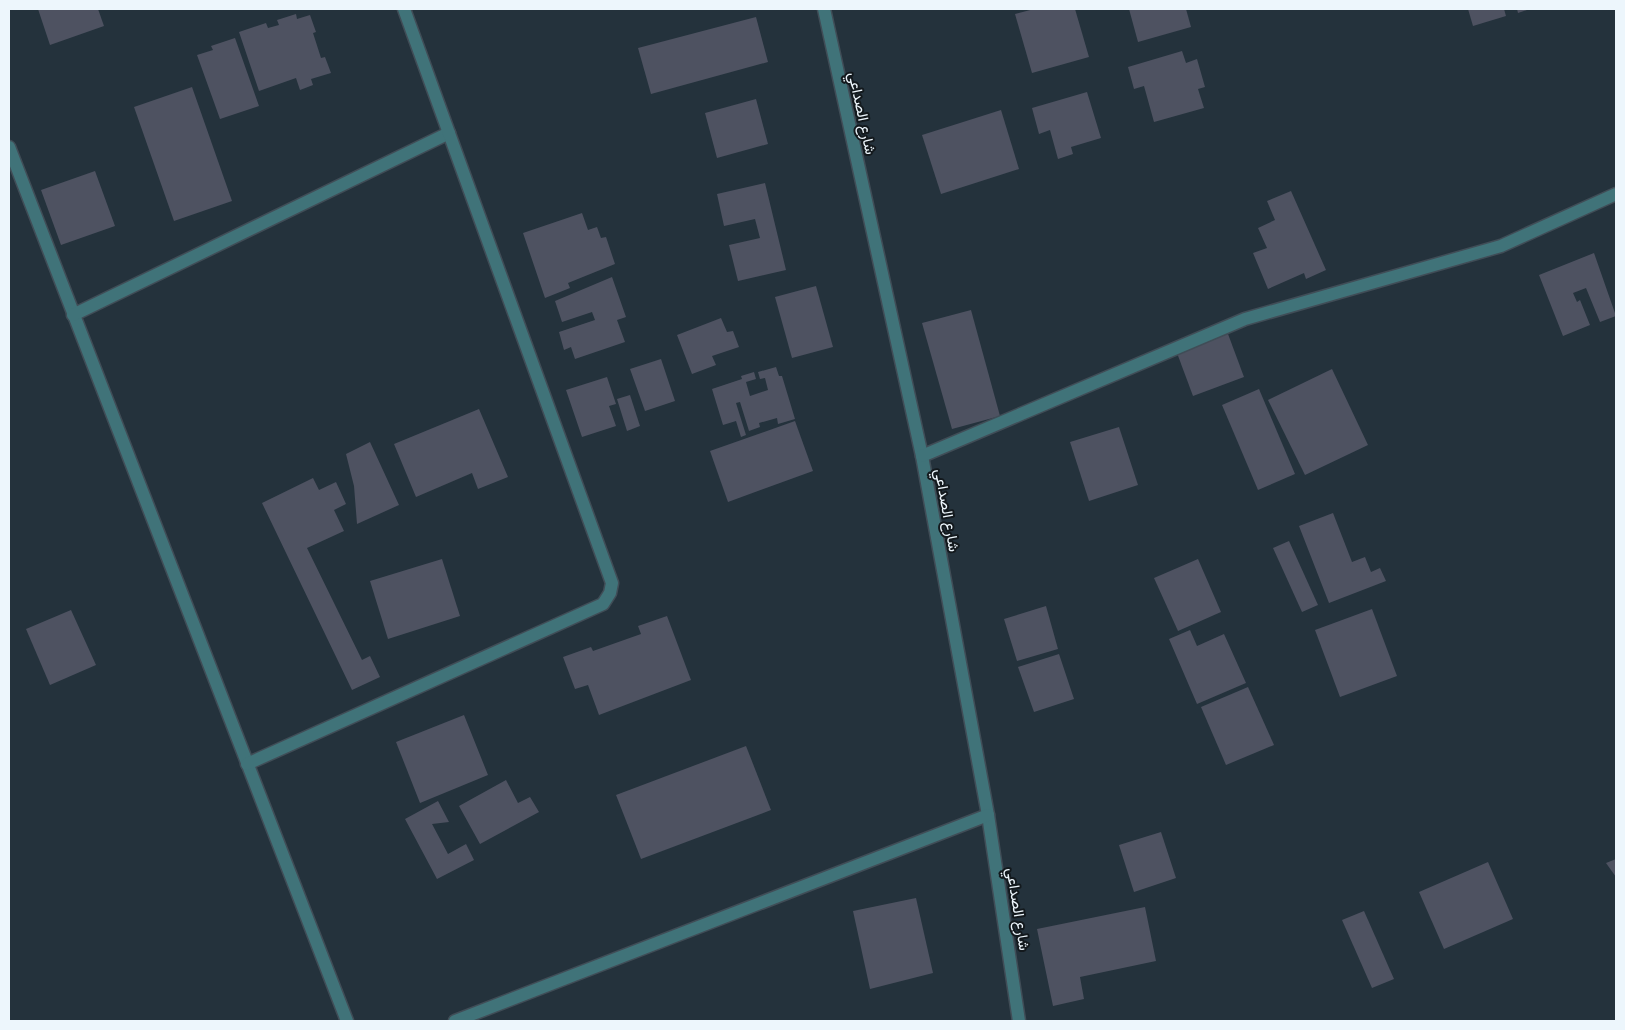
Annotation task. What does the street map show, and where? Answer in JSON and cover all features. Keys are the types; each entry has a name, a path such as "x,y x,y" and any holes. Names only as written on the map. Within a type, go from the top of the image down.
{"street":[{"path":"247,764 603,604 610,593 612,583 404,9"},
{"name":"شارع الصداعي","path":"824,9 922,456 988,815 1019,1021"},
{"path":"74,315 449,133"},
{"path":"9,148 346,1021"},
{"path":"922,456 1245,319 1501,246 1616,194"},
{"path":"455,1021 988,815"}],"building":[{"path":"38,9 98,9 104,26 50,45"},
{"path":"1034,9 1075,9 1089,57 1032,73 1015,14"},
{"path":"1129,9 1186,9 1191,27 1138,42"},
{"path":"1468,9 1504,9 1506,16 1473,26"},
{"path":"1517,9 1530,9 1518,13"},
{"path":"296,14 297,19 310,15 316,32 313,33 321,58 325,57 331,73 311,79 313,85 300,90 296,78 259,91 239,32 266,23 268,28 279,25 277,20"},
{"path":"756,17 768,62 651,94 638,48"},
{"path":"235,38 259,106 220,119 197,55 213,50 211,46"},
{"path":"1182,51 1186,63 1197,59 1205,87 1198,89 1204,108 1154,122 1144,86 1134,89 1128,67"},
{"path":"192,87 232,201 174,221 134,107"},
{"path":"1087,92 1101,138 1071,147 1073,154 1058,159 1050,130 1039,134 1032,108"},
{"path":"756,99 768,144 717,158 705,113"},
{"path":"1001,110 1019,169 941,194 922,135"},
{"path":"95,171 115,226 61,245 41,190"},
{"path":"765,183 786,270 738,281 729,245 760,238 755,219 724,226 717,194"},
{"path":"1291,191 1326,270 1306,279 1304,273 1268,289 1253,253 1267,248 1258,228 1275,220 1267,201"},
{"path":"582,213 588,230 597,227 601,238 606,237 615,264 568,283 570,288 545,298 523,233"},
{"path":"1594,253 1616,316 1600,322 1586,288 1573,293 1577,302 1580,300 1590,325 1563,336 1539,275"},
{"path":"612,277 626,317 617,320 625,342 575,359 571,347 564,350 559,332 595,320 592,312 562,322 555,301"},
{"path":"816,286 833,347 792,358 775,297"},
{"path":"971,310 1000,416 952,429 922,323"},
{"path":"721,318 727,332 733,331 739,347 712,356 716,365 692,374 677,335"},
{"path":"1228,334 1244,377 1193,396 1177,353"},
{"path":"661,359 675,401 645,411 630,369"},
{"path":"776,367 779,376 782,376 795,419 778,424 777,418 759,423 760,427 749,431 740,402 736,403 746,435 741,437 736,421 723,425 712,389 742,379 741,376 754,372 756,379 746,382 750,396 768,390 765,378 760,379 758,372"},
{"path":"1332,369 1368,445 1305,475 1268,400"},
{"path":"607,377 616,404 609,406 616,426 582,437 566,390"},
{"path":"1259,389 1295,474 1258,490 1222,405"},
{"path":"630,395 640,426 627,431 617,399"},
{"path":"479,409 508,477 478,489 472,473 416,497 394,444"},
{"path":"795,421 813,471 728,502 710,451"},
{"path":"1119,427 1138,485 1089,501 1070,442"},
{"path":"370,442 399,505 357,524 354,486 346,454"},
{"path":"313,478 319,490 336,482 346,504 334,510 344,531 307,548 362,660 370,656 380,677 352,690 262,503"},
{"path":"1333,513 1352,562 1365,557 1371,572 1380,568 1386,581 1329,603 1299,526"},
{"path":"1289,541 1318,605 1302,612 1273,548"},
{"path":"442,559 460,616 388,639 370,581"},
{"path":"1198,559 1221,612 1178,631 1154,578"},
{"path":"1046,606 1058,649 1017,661 1004,619"},
{"path":"1372,609 1397,676 1340,697 1315,630"},
{"path":"71,610 96,665 50,685 26,629"},
{"path":"667,616 691,680 599,715 588,685 575,689 563,657 591,647 593,651 641,634 638,626"},
{"path":"1190,630 1197,646 1224,634 1246,683 1197,704 1169,639"},
{"path":"1059,654 1074,699 1034,712 1018,667"},
{"path":"1248,687 1274,745 1226,765 1201,707"},
{"path":"464,715 488,775 420,803 396,742"},
{"path":"746,746 771,810 641,859 616,795"},
{"path":"506,780 518,803 530,797 539,812 480,844 459,806"},
{"path":"438,801 449,822 432,824 448,854 466,844 474,860 437,879 405,819"},
{"path":"1161,832 1176,878 1134,892 1119,845"},
{"path":"1616,859 1616,877 1606,863"},
{"path":"1488,862 1513,919 1444,949 1419,892"},
{"path":"916,898 933,973 870,989 853,911"},
{"path":"1145,907 1156,961 1080,977 1084,999 1053,1006 1037,929"},
{"path":"1364,911 1394,979 1372,988 1342,920"}]}
